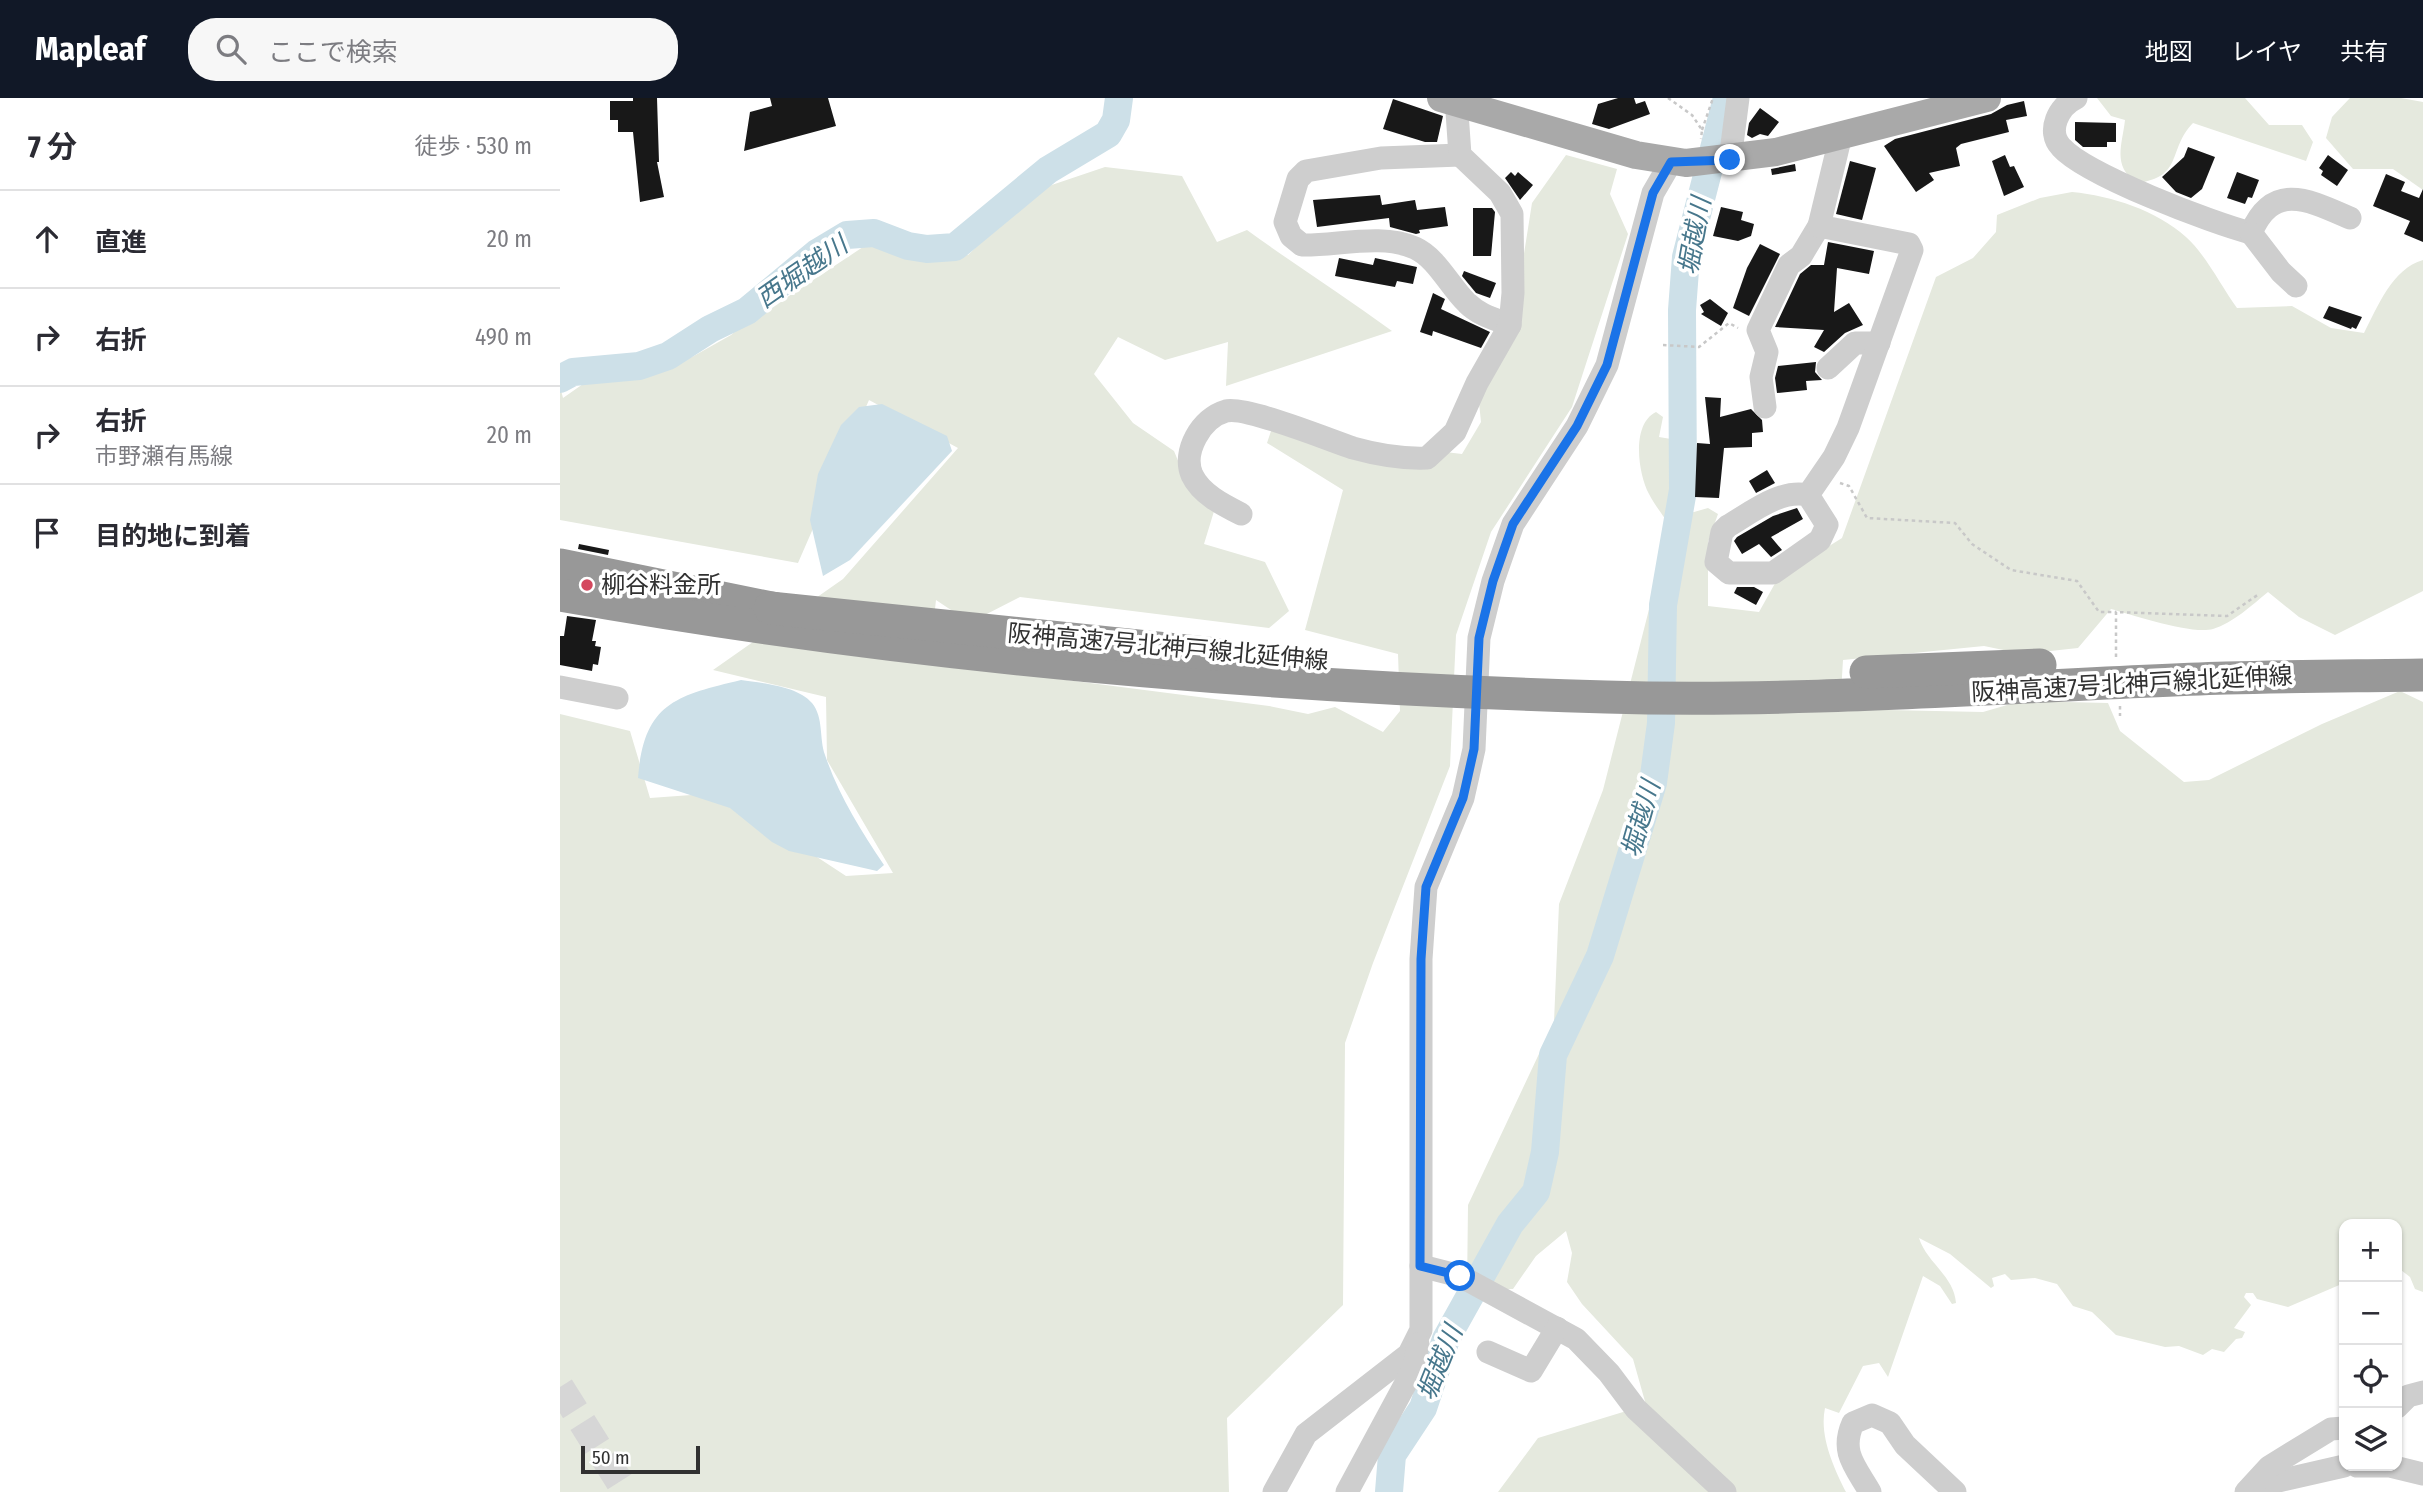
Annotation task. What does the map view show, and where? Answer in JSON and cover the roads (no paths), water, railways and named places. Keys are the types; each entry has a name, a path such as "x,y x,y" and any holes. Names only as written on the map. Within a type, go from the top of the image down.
{"highway":[{"path":"560,565 711,612"},
{"path":"560,578 829,638 942,637"},
{"path":"560,595 711,612"},
{"path":"560,607 711,612 776,608 942,637"},
{"name":"阪神高速7号北神戸線北延伸線","path":"942,637 1230,655 1394,677 1608,674 1842,684 1952,693 2228,678 2423,675"},
{"name":"阪神高速7号北神戸線北延伸線","path":"1842,684 2222,657 2423,653"}],"main road":[{"path":"1451,100 1636,155 1671,162 1712,162 1842,135 1987,98"}],"street":[{"path":"1712,162 1738,98"},
{"path":"2076,98 2060,111 2055,134 2059,146 2072,156 2160,201 2251,233 2281,272 2296,286"},
{"path":"1241,514 1197,485 1189,468 1191,444 1211,421 1226,411 1252,414 1356,449 1401,459 1427,458 1455,432 1477,383 1510,325 1513,293 1512,214 1500,193 1460,155 1451,100"},
{"path":"1765,407 1761,389 1767,352 1758,330 1776,288 1819,226 1842,135"},
{"path":"1460,155 1381,158 1306,172 1298,179 1285,222 1291,236 1302,245 1357,239 1413,247 1425,255 1468,304 1485,316 1510,325"},
{"path":"1347,1492 1414,1368 1421,1330 1421,959 1426,887 1463,798 1474,749 1479,638 1493,581 1513,524 1577,426 1607,365 1653,193 1671,162"},
{"path":"2251,233 2259,214 2272,203 2286,200 2301,199 2350,218"},
{"path":"1808,495 1834,457 1848,428 1912,250 1909,244 1819,226"},
{"path":"1828,368 1855,343 1863,341 1879,344"},
{"path":"1796,492 1808,495 1827,525 1820,540 1803,553 1773,573 1729,573 1716,562 1717,547 1728,526 1784,495 1796,492"},
{"path":"560,687 617,698"},
{"path":"1420,1266 1460,1276 1576,1339 1609,1373 1636,1409 1725,1492"},
{"path":"1488,1352 1531,1371 1557,1328"},
{"path":"1273,1492 1306,1434 1409,1354 1421,1330"},
{"path":"2402,1402 2408,1396 2423,1392"},
{"path":"1870,1492 1852,1461 1846,1439 1853,1423 1872,1415 1890,1423 1905,1445 1955,1492"},
{"path":"2249,1489 2269,1467 2331,1429 2339,1428"},
{"path":"2249,1489 2339,1467"},
{"path":"2402,1469 2423,1474"}],"waterway":[{"name":"西堀越川","path":"560,379 573,372 639,366 668,356 710,329 747,311 817,253 847,235 874,233 908,246 927,249 955,247 1048,170 1108,134 1116,120 1119,98"},
{"name":"堀越川","path":"1389,1492 1392,1455 1423,1408 1446,1339 1510,1224 1536,1192 1545,1152 1553,1055 1600,956 1653,783 1661,723 1663,605 1683,490 1682,310 1686,257 1727,98"}],"tunnel":[{"path":"560,1387 626,1492"}],"place":[{"name":"柳谷料金所","path":"587,585"}]}
